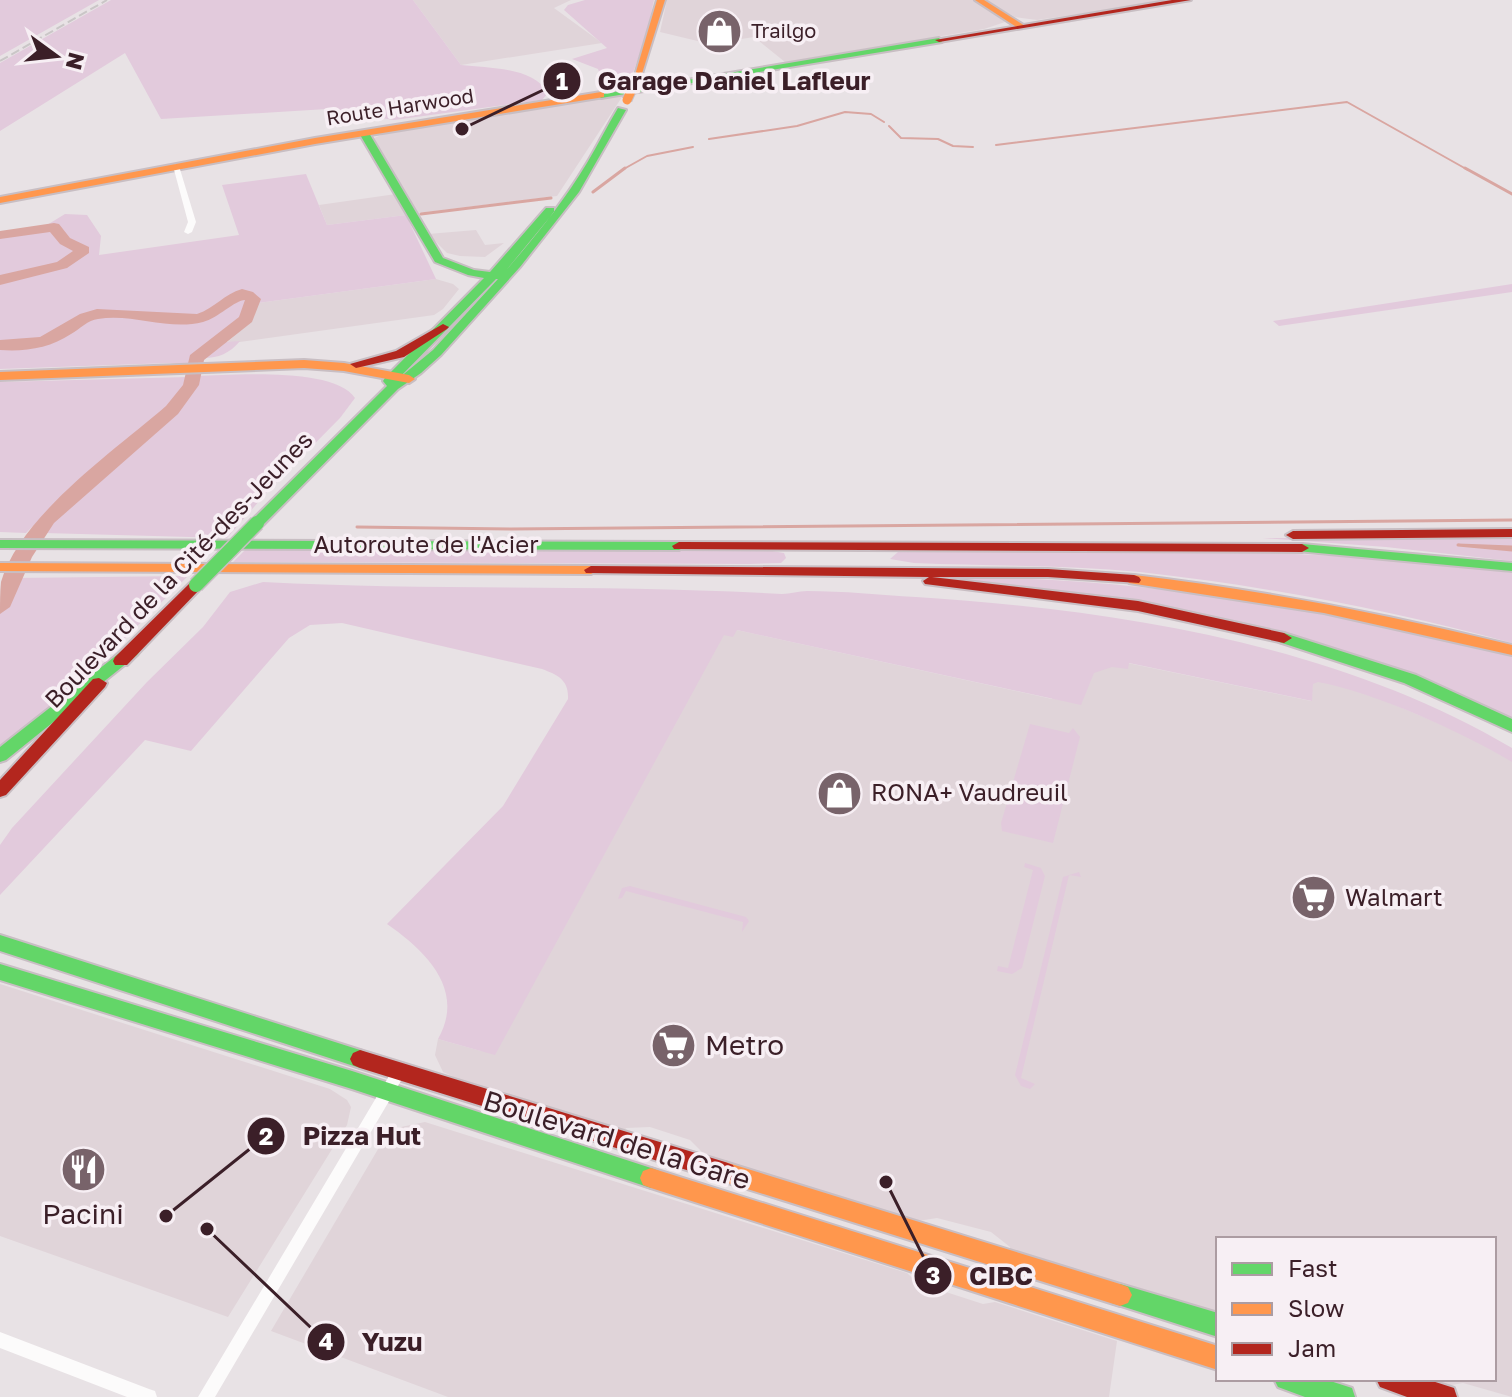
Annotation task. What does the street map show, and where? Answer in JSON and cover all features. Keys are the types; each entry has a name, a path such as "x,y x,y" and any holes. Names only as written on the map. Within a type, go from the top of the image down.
{"main road":[{"name":"Boulevard de la Cité-des-Jeunes","path":"0,791 196,585 502,274 560,198 624,105 652,38 661,0"},
{"path":"979,0 1021,26"},
{"name":"Route Harwood","path":"0,200 364,133 1187,0"},
{"path":"364,133 413,212 435,255 445,264 502,274"},
{"name":"Boulevard de la Cité-des-Jeunes","path":"396,381 443,327 502,274"},
{"path":"3,376 366,363 411,349 443,327"},
{"path":"319,365 396,381"},
{"path":"252,369 396,381"},
{"path":"717,543 1512,533"},
{"path":"717,543 1286,547 1512,567"},
{"name":"Autoroute de l'Acier","path":"8,544 717,543"},
{"name":"Autoroute de l'Acier","path":"2,567 853,572"},
{"path":"853,572 1008,571 1171,583 1346,611 1512,650"},
{"path":"853,572 1082,597 1244,628 1327,650 1399,674 1512,726"},
{"path":"0,756 132,651"},
{"name":"Boulevard de la Gare","path":"0,943 1216,1324"},
{"name":"Boulevard de la Gare","path":"0,972 387,1092 1216,1357"},
{"path":"1292,1381 1343,1397"},
{"path":"1394,1381 1445,1397"}],"street":[{"path":"176,166 192,225 188,232"},
{"path":"206,1397 400,1070"},
{"path":"0,1340 149,1397"}],"shaded area":[{"path":"0,0 99,0 0,56"},
{"path":"111,0 413,0 461,65 521,74 541,84 548,93 542,100 394,120 327,109 161,119 125,53 0,131 0,63"},
{"path":"413,0 571,0 554,8 602,43 461,65"},
{"path":"585,0 654,0 646,36 628,87 604,88 599,85 602,80 598,69 572,59 607,48 564,10 568,5"},
{"path":"667,0 973,0 1005,22 984,29 785,62 754,37 710,44 660,32"},
{"path":"985,0 1165,1 1037,20 1015,17"},
{"path":"624,94 557,196 417,213 374,138 387,133"},
{"path":"306,174 327,225 406,215 436,279 258,303 252,321 226,342 240,341 230,351 206,358 192,357 189,366 170,363 0,369 0,233 42,228 65,214 87,215 101,236 99,255 239,235 222,185"},
{"path":"396,194 406,215 327,225 319,205"},
{"path":"476,230 485,245 504,243 485,257 460,256 447,253 428,234"},
{"path":"436,279 459,289 434,315 225,344 252,321 258,303"},
{"path":"1512,284 1512,292 1279,326 1273,321"},
{"path":"257,374 305,377 344,388 355,398 340,418 267,492 227,538 44,533 50,522 73,501 66,493 26,533 0,532 0,382 187,377 187,386 171,402 183,400 197,376"},
{"path":"1263,538 1512,538 1512,561 1386,547"},
{"path":"246,549 766,550 784,553 786,558 781,563 750,564 233,562"},
{"path":"898,552 1289,554 1438,564 1512,573 1512,643 1328,600 1234,584 1140,572 914,563 890,559"},
{"path":"188,576 0,762 0,602 8,602 15,578"},
{"path":"959,577 1099,583 1238,599 1376,624 1512,656 1512,719 1447,688 1380,663 1243,623 1103,597 961,580"},
{"path":"263,582 782,594 834,592 1070,611 1224,638 1373,682 1444,712 1512,748 1512,762 1417,714 1318,682 1313,684 1312,701 1129,663 1128,669 1112,667 1094,673 1081,705 737,630 733,637 724,635 495,1055 438,1039 447,1004 438,973 415,946 387,924 503,806 568,699 567,687 561,679 542,669 342,623 310,625 289,638 191,751 145,740 0,895 0,845 12,828 147,682 203,627 230,592"},
{"path":"723,627 1052,699 1065,650 1311,701 1314,670 1512,755 1512,1397 1463,1383 1446,1386 1429,1381 1496,1381 1496,1237 1216,1237 1216,1314 1010,1250 991,1232 937,1218 918,1221 905,1218 706,1156 690,1140 650,1127 626,1128 624,1131 461,1080 443,1072 435,1055 438,1039 481,1051"},
{"path":"1030,724 1069,733 1073,728 1080,737 1053,843 1002,831 1001,823"},
{"path":"1025,863 1041,868 1045,876 1022,968 1012,974 997,971 998,966 1008,968 1033,870 1024,867"},
{"path":"1069,875 1021,1078 1035,1084 1030,1089 1021,1086 1015,1075 1063,877"},
{"path":"630,886 746,917 749,921 742,932 743,922 626,891 618,899 622,888"},
{"path":"0,984 330,1089 347,1100 351,1107 347,1125 228,1317 0,1236"},
{"path":"425,1122 907,1273 918,1283 983,1304 995,1302 1117,1341 1109,1397 448,1397 271,1331 384,1139 401,1127"}],"waterway":[{"path":"996,145 1347,102 1468,170"},
{"path":"709,139 797,126 845,112 871,114 884,122"},
{"path":"889,126 901,138 938,139 953,146 973,147"},
{"path":"623,169 647,156 693,147"},
{"path":"1465,168 1512,194"},
{"path":"593,192 623,169"},
{"path":"421,214 551,198"},
{"path":"0,235 54,227 65,241 84,250 62,265 0,280"},
{"path":"0,345 18,346 45,341 85,317 97,314 185,320 213,314 237,295 247,295 253,299 246,319 196,358 191,385 172,410 47,519 22,557 0,607"},
{"path":"357,527 511,529 1512,520"},
{"path":"1512,547 1458,545 1512,550"}],"railway":[{"path":"0,61 107,0"}],"traffic: fast":[{"path":"601,95 939,40"},
{"path":"257,523 394,386 417,371 437,352 516,265 574,192 621,110"},
{"path":"364,133 439,260 472,273 499,276"},
{"path":"393,385 389,381 504,264 550,210"},
{"path":"196,585 257,523"},
{"path":"0,544 679,546"},
{"path":"1302,548 1512,567"},
{"path":"1284,638 1410,679 1512,726"},
{"path":"0,756 132,651"},
{"path":"0,943 360,1059"},
{"path":"0,972 352,1080 651,1178"},
{"path":"1120,1295 1216,1324"},
{"path":"1292,1381 1343,1397"}],"traffic: slow":[{"path":"636,80 661,0"},
{"path":"979,0 1021,26"},
{"path":"627,100 636,80"},
{"path":"0,200 315,141 601,95"},
{"path":"0,376 304,364 344,367 409,379"},
{"path":"0,567 591,570"},
{"path":"1134,580 1324,608 1512,650"},
{"path":"725,1172 1120,1295"},
{"path":"651,1178 1216,1357"}],"traffic: jam":[{"path":"939,40 1187,0"},
{"path":"356,364 400,354 443,327"},
{"path":"1293,535 1512,533"},
{"path":"679,546 1302,548"},
{"path":"591,570 1048,573 1134,580"},
{"path":"930,581 1138,606 1284,638"},
{"path":"121,661 196,585"},
{"path":"0,791 99,683"},
{"path":"360,1059 725,1172"},
{"path":"1394,1381 1445,1397"}],"place":[{"name":"Trailgo","path":"720,31"},
{"name":"Garage Daniel Lafleur","path":"462,129"},
{"name":"RONA+ Vaudreuil","path":"840,793"},
{"name":"Walmart","path":"1314,898"},
{"name":"Metro","path":"674,1045"},
{"name":"Pacini","path":"83,1169"},
{"name":"CIBC","path":"886,1182"},
{"name":"Pizza Hut","path":"166,1216"},
{"name":"Yuzu","path":"207,1229"}]}
